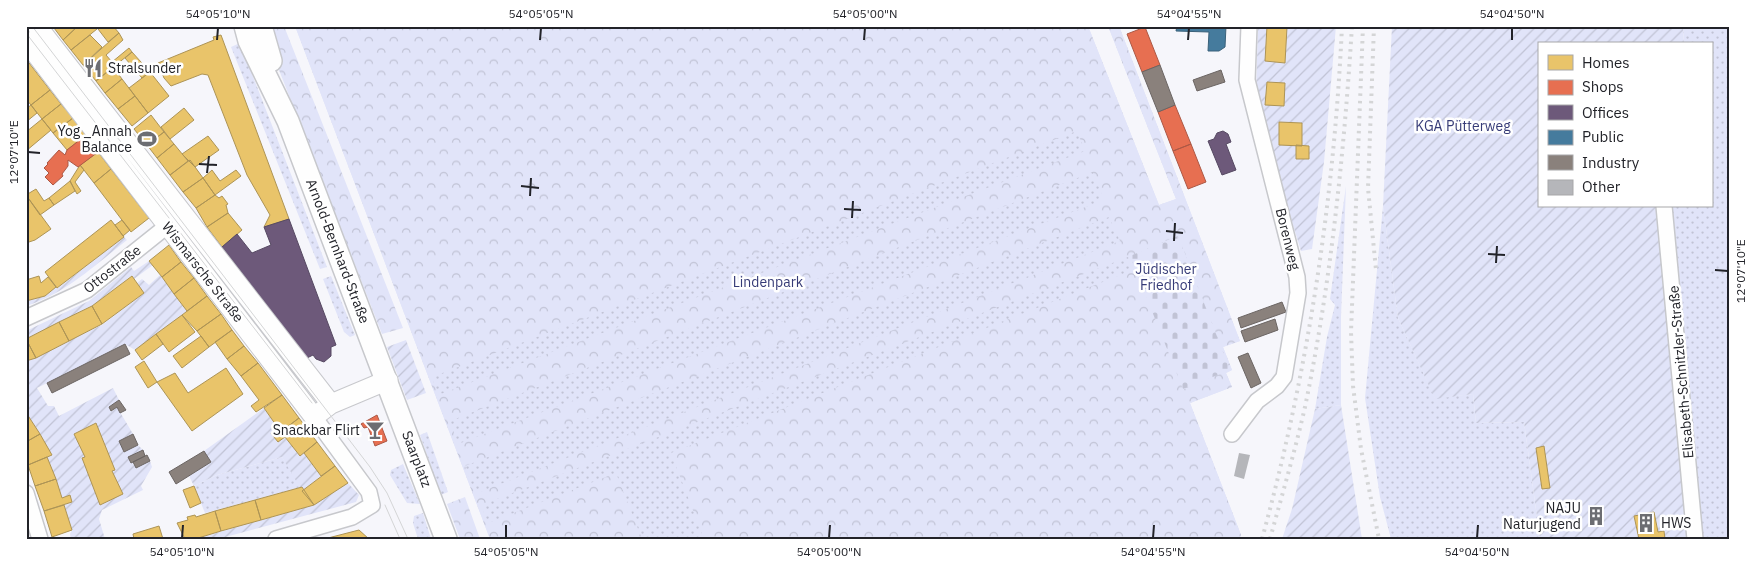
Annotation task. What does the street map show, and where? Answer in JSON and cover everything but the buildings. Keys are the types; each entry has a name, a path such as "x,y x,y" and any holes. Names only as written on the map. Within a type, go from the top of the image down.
{"main road":[{"name":"Arnold-Bernhard-Straße","path":"245,26 250,41 288,121 388,380"},
{"name":"Arnold-Bernhard-Straße","path":"261,26 288,121"},
{"name":"Saarplatz","path":"388,380 446,539"}],"street":[{"name":"Wismarsche Straße","path":"37,26 331,404"},
{"name":"Borenweg","path":"1232,434 1257,401 1277,386 1284,377 1298,293 1297,276 1287,233 1246,80 1249,26"},
{"name":"Wismarsche Straße","path":"26,41 369,492 372,505 352,517 276,539"},
{"name":"Elisabeth-Schnitzler-Straße","path":"1664,208 1695,539"},
{"path":"167,226 183,214"},
{"name":"Ottostraße","path":"26,318 87,290 167,226"},
{"path":"314,418 331,404 388,380"},
{"path":"26,493 40,539"}],"green space":[{"path":"267,26 284,26 403,328 382,334 279,70"},
{"name":"Lindenpark","path":"295,26 1088,26 1159,205 1176,199 1108,26 1119,26 1240,341 1223,347 1232,370 1226,373 1232,387 1190,403 1241,535 1239,539 490,539"},
{"name":"Lindenpark","path":"295,26 1088,26 1159,205 1176,199 1108,26 1119,26 1240,341 1223,347 1232,370 1226,373 1232,387 1190,403 1241,535 1239,539 704,539 671,453 1133,270 1128,257 481,505 488,523 616,473 642,539 490,539","holes":["1077,131 1085,151 438,395 432,377","1093,172 1104,200 458,444 450,421","1109,217 1120,241 475,494 465,466","1178,236 1230,369 1184,389 1130,256"]},
{"path":"1258,26 1336,26 1324,162 1312,249 1301,251 1270,151 1256,93"},
{"name":"KGA Pütterweg","path":"1392,26 1683,26 1684,42 1538,42 1538,208 1664,208 1695,539 1540,539 1524,422 1476,423 1473,394 1435,399 1398,318 1383,206"},
{"path":"1683,26 1729,26 1729,539 1701,539 1690,399 1669,208 1712,208 1712,42 1684,42"},
{"path":"240,43 327,267 320,269 231,47"},
{"path":"1346,186 1341,317 1341,405 1315,409 1327,337 1335,305 1330,299"},
{"path":"1383,206 1398,318 1435,398 1473,394 1476,423 1524,422 1540,539 1391,539 1380,497 1365,398"},
{"name":"Jüdischer Friedhof","path":"1178,236 1230,370 1183,389 1130,256"},
{"path":"124,237 127,240 79,278 54,294 26,306 26,301 45,296 56,287 58,288"},
{"path":"149,261 153,265 134,279 131,276 92,306 26,339 26,331 89,301 131,267 134,271"},
{"path":"160,275 187,311 135,350 125,344 37,388 48,406 54,406 59,416 113,388 119,400 109,407 112,411 117,407 133,434 119,441 124,452 138,445 143,450 128,457 136,468 150,461 152,467 141,486 143,490 102,510 99,519 105,539 71,539 70,534 72,530 64,505 72,502 70,495 62,498 47,457 52,455 26,413 26,361 102,325 144,293 137,283 142,279 149,285"},
{"path":"331,276 355,335 350,337 344,332 323,279"},
{"path":"406,340 426,393 407,400 387,347"},
{"path":"1341,405 1362,539 1282,539 1292,509 1315,409"},
{"path":"264,408 278,428 271,433 278,442 285,437 300,456 304,453 321,476 302,491 282,457 217,475 194,486 189,476 211,462 204,451"},
{"path":"427,432 448,492 441,495 420,435"},
{"path":"282,457 302,487 205,513 194,486 217,475"},
{"path":"403,464 420,504 407,503 390,475 391,470"},
{"path":"348,483 359,495 356,502 218,539 195,539 314,505"},
{"path":"465,497 480,539 460,539 447,504"},
{"path":"423,513 431,539 418,539 413,523 414,516"}],"tram line":[{"path":"32,26 370,467 387,493 408,539"},
{"path":"26,33 312,403"},
{"path":"385,505 400,539"}],"railway":[{"path":"1262,539 1293,412 1316,285 1333,156 1342,26"},
{"path":"1270,539 1305,407 1322,313 1345,122 1352,26"},
{"path":"1363,26 1351,332 1353,386 1361,449 1379,539"},
{"path":"1374,26 1368,188 1376,270"}],"place":[{"name":"Stralsunder","path":"93,68"},
{"name":"Yog _Annah Balance","path":"147,139"},
{"name":"Snackbar Flirt","path":"375,430"},
{"name":"NAJU Naturjugend","path":"1596,516"},
{"name":"HWS","path":"1646,523"}]}
